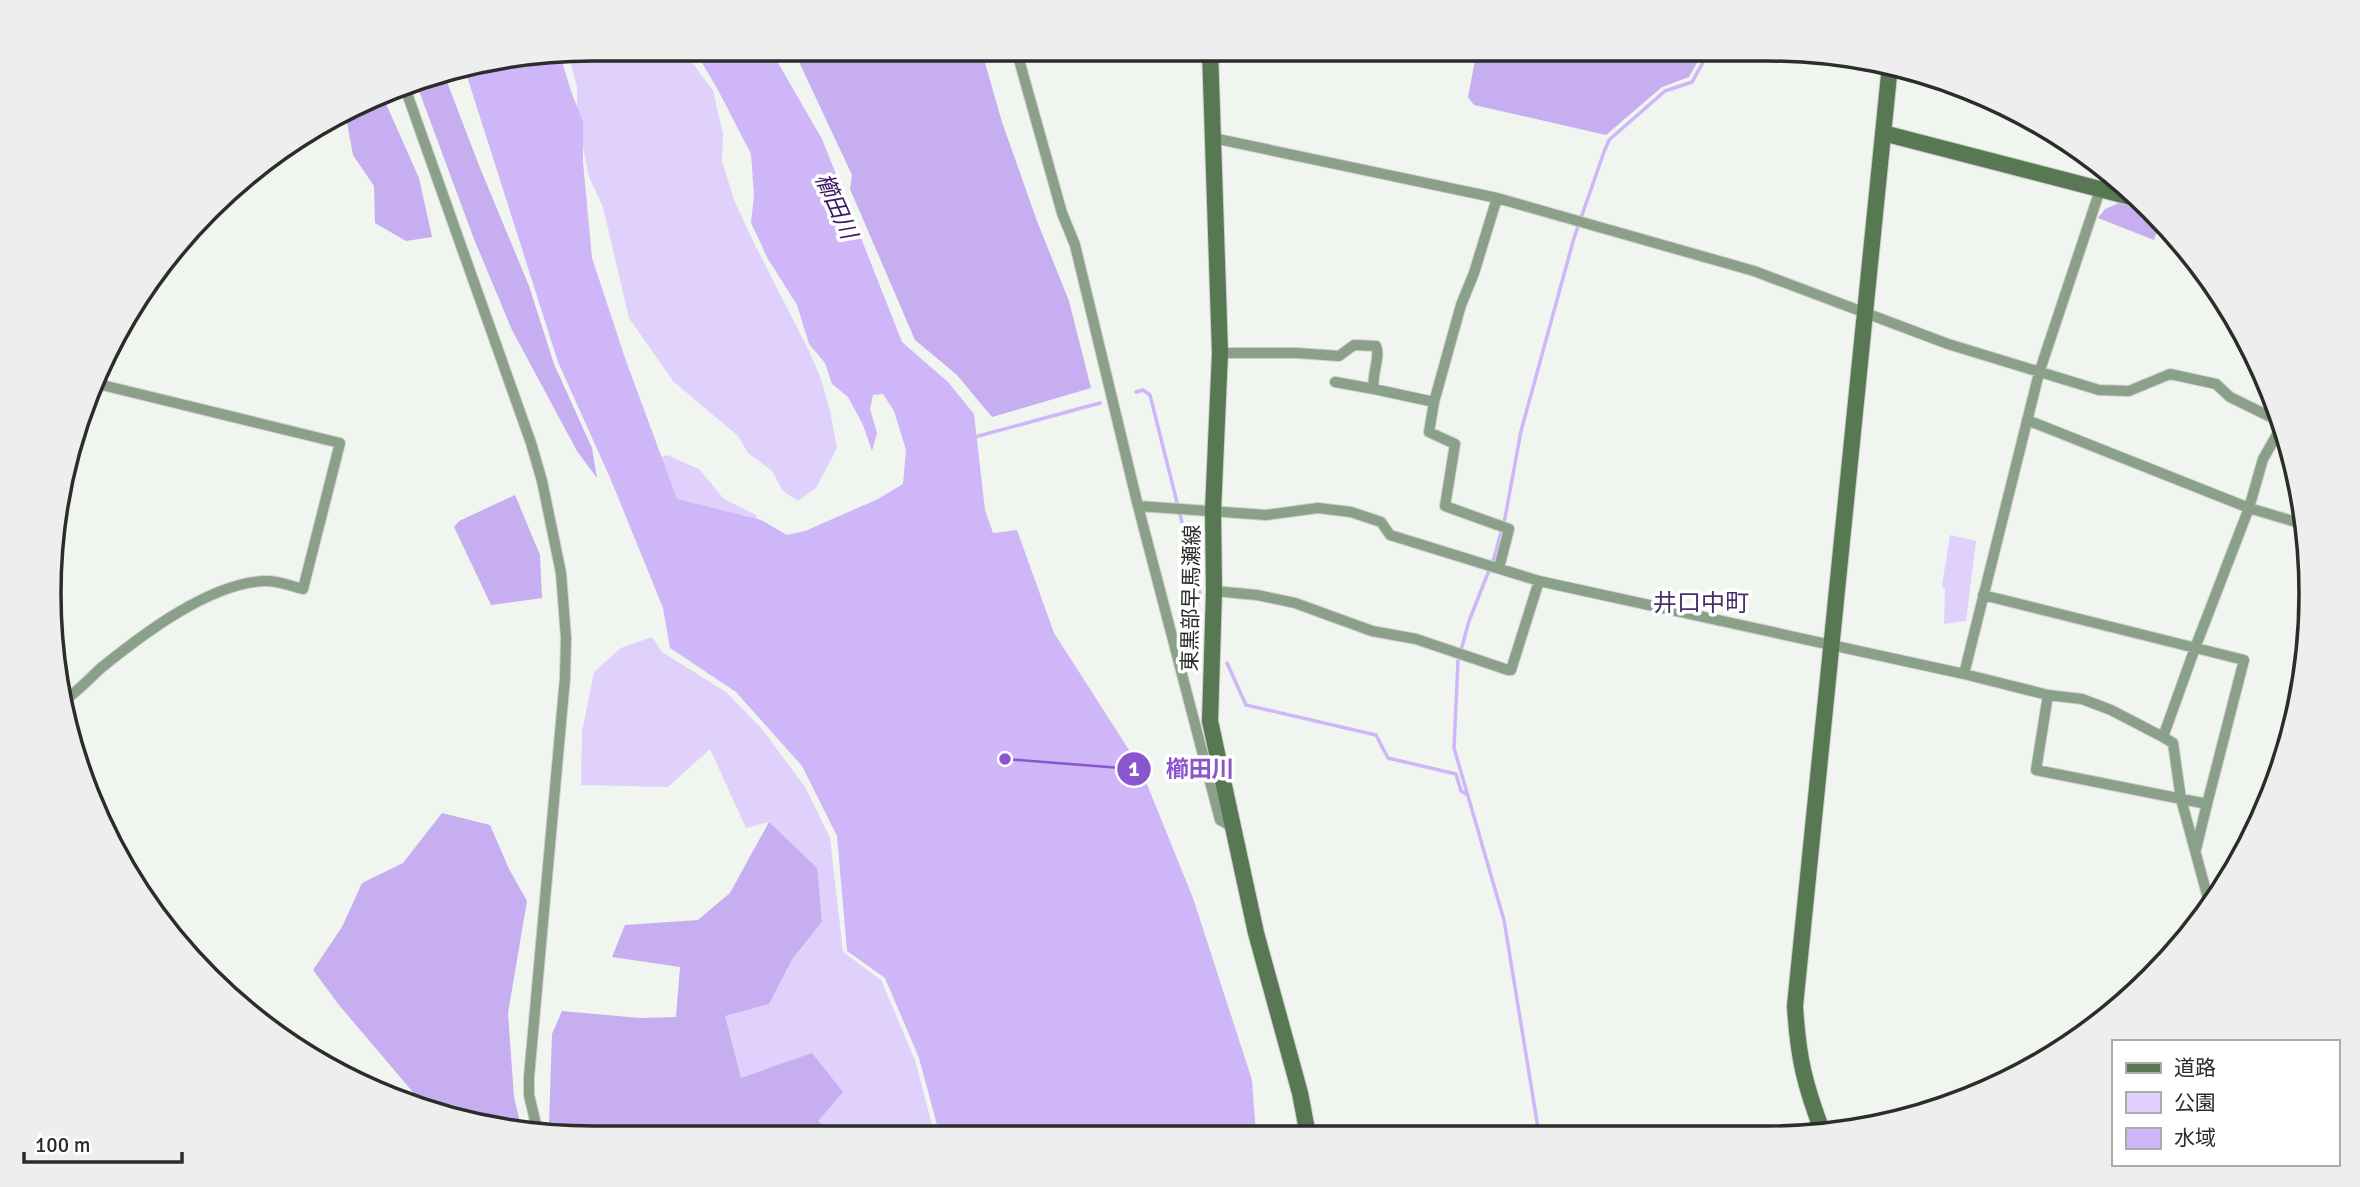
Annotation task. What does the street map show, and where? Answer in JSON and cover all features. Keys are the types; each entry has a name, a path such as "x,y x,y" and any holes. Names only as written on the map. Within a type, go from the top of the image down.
{"street":[{"path":"1019,61 1062,213 1075,245 1138,506 1220,821 1231,826"},
{"name":"東黒部早馬瀬線","path":"1210,61 1220,353 1208,510 1214,591 1210,721 1256,933 1300,1093 1306,1126"},
{"path":"1819,1123 1807,1091 1800,1061 1795,1006 1889,75"},
{"path":"407,95 530,443 551,516 561,573 566,638 565,678 529,1068 529,1095 535,1122"},
{"path":"1883,133 2118,194"},
{"path":"1213,138 1497,198 1754,271 1948,344 2099,390 2129,391 2170,374 2216,384 2230,397 2269,417"},
{"path":"1964,674 2039,373 2100,190"},
{"path":"1493,566 1509,529 1445,506 1456,448 1455,444 1429,432 1434,402 1461,305 1474,273 1497,198"},
{"path":"1220,353 1339,356 1354,345 1376,346 1378,351 1372,379 1374,389"},
{"path":"1335,382 1434,402"},
{"path":"71,695 140,637 202,600 264,581 303,589 340,443 104,385"},
{"path":"2027,419 2249,508 2294,521"},
{"path":"2163,737 2249,508 2263,459 2275,437"},
{"path":"1138,506 1266,515 1318,508 1351,512 1381,522 1390,535 1539,581 1964,674 2048,695 2082,699 2112,710 2173,743 2181,799 2207,892"},
{"path":"1214,591 1274,598 1372,631 1416,639 1511,670 1539,581"},
{"path":"1983,595 2244,660 2196,849"},
{"path":"2048,695 2036,770 2207,804"}],"green space":[{"path":"691,61 713,91 723,134 722,161 734,200 809,351 830,411 837,448 816,488 798,501 783,491 772,471 748,453 738,436 673,381 629,318 603,207 589,177 577,118 577,87 570,62"},
{"path":"667,455 699,469 724,499 756,515 764,541 695,549 657,459"},
{"path":"1950,535 1976,541 1966,621 1944,624 1945,589 1942,586"},
{"path":"652,637 662,652 726,692 762,729 805,787 830,838 843,952 881,980 915,1060 932,1126 823,1126 741,1078 724,1015 769,1004 793,958 822,922 769,822 746,828 710,749 668,787 581,785 582,732 594,672 621,648"}],"shaded area":[{"path":"799,61 984,61 1002,122 1069,301 1091,388 992,417 957,375 915,340 850,189 852,175"},
{"path":"1475,61 1698,61 1689,77 1662,87 1606,135 1474,105 1468,97"},
{"path":"447,82 529,286 554,364 592,448 597,478 577,451 512,330 474,239 419,90"},
{"path":"386,104 419,178 432,237 406,241 375,223 374,186 353,155 347,122"},
{"path":"2119,203 2131,206 2157,232 2154,240 2098,218 2105,209"},
{"path":"515,495 540,555 542,598 491,605 454,527 459,521"},
{"path":"442,813 490,825 509,869 527,901 508,1013 514,1097 519,1120 456,1108 416,1095 313,970 342,927 362,883 403,863"},
{"path":"769,822 817,868 822,922 793,958 769,1004 725,1016 741,1078 812,1053 843,1092 818,1121 824,1126 549,1124 552,1034 562,1011 640,1018 676,1017 680,967 612,957 625,925 698,920 730,893"}],"water":[{"path":"701,61 777,61 822,139 902,342 948,382 974,414 985,510 993,533 1017,530 1054,633 1140,767 1193,898 1252,1080 1255,1126 937,1126 919,1058 885,978 847,951 837,836 802,766 736,692 670,648 663,608 611,480 558,362 467,76 562,62 583,122 583,162 592,258 625,358 677,499 761,520 787,535 805,531 878,499 903,484 906,450 894,411 883,394 873,395 870,409 877,433 872,451 863,425 848,397 832,384 825,363 809,344 797,305 768,259 751,223 754,195 751,154"}],"waterway":[{"path":"1538,1126 1504,920 1454,748 1458,661 1469,621 1494,558 1505,518 1521,431 1574,238 1604,152 1609,140 1665,91 1692,82 1704,61"},
{"path":"1136,392 1143,390 1150,395 1200,594"},
{"path":"975,437 1100,403"},
{"path":"1227,663 1246,705 1376,735 1388,758 1456,774 1461,791 1466,794"}],"place":[{"name":"櫛田川","path":"1005,759"}],"district":[{"name":"井口中町","path":"1701,603"}]}
